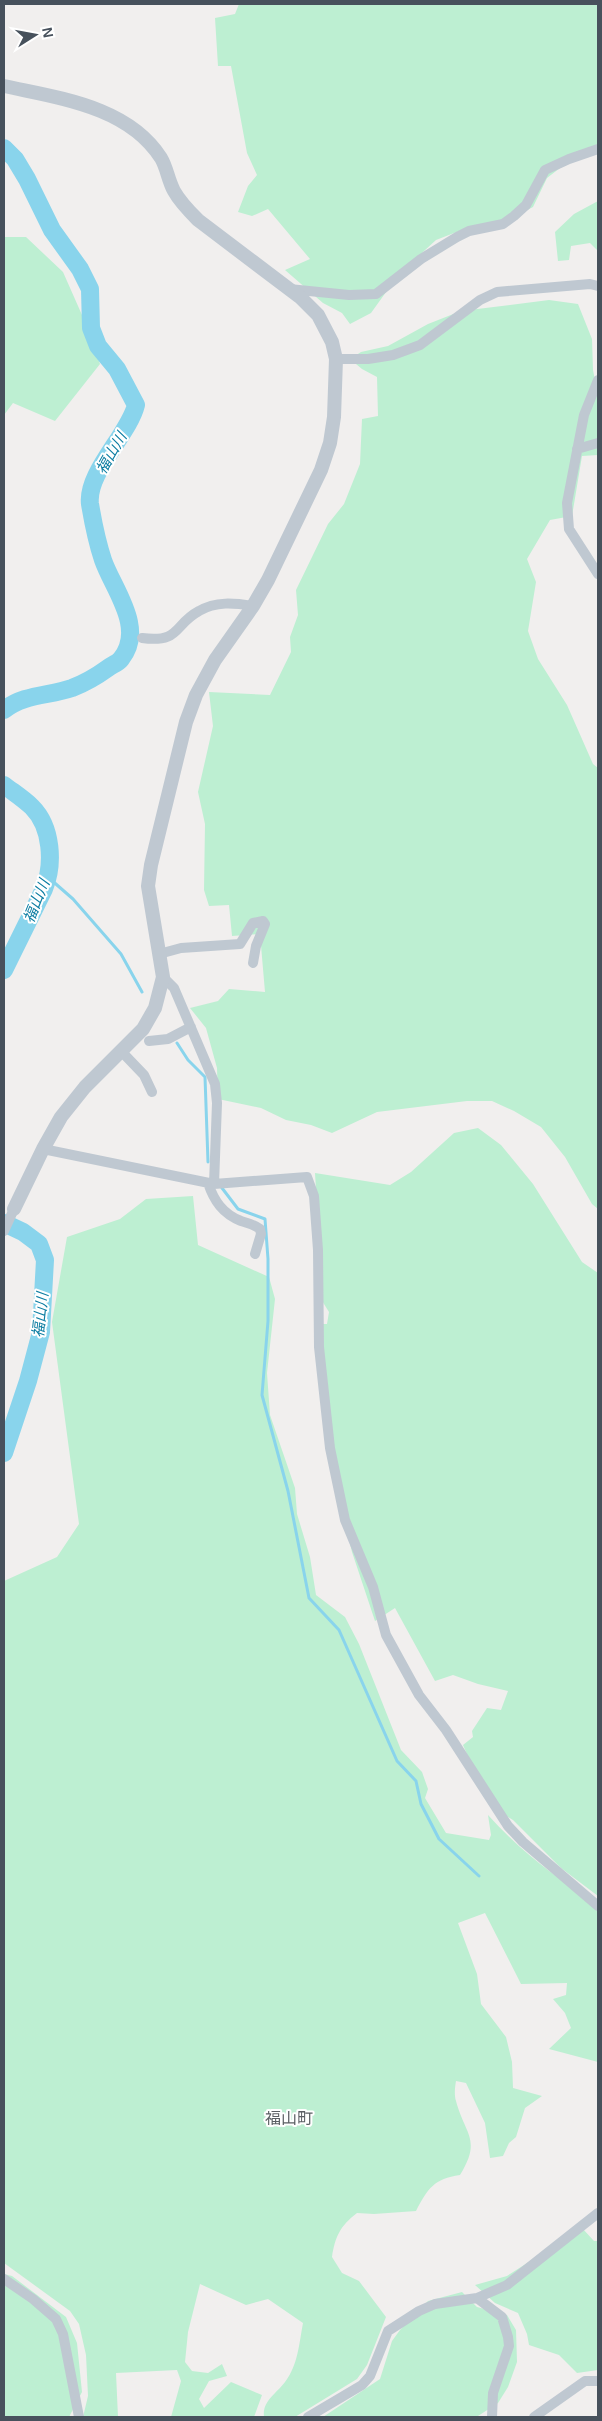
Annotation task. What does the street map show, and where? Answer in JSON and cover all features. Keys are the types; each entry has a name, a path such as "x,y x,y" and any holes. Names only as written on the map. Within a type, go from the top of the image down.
{"street":[{"path":"4,86 97,109 133,130 161,159 173,190 183,205 198,220 289,289 318,315 332,342 336,359 334,418 330,443 321,470 253,606 205,677 186,722 151,865 148,886 163,977 155,1008 143,1029 85,1087 61,1117 43,1149 4,1231"},
{"path":"289,289 349,295 376,294 421,259 457,237 469,231 504,224 526,205 546,170 598,149"},
{"path":"336,359 368,359 393,354 420,345 480,300 497,292 590,284 598,286"},
{"path":"598,380 584,415 567,503 569,529 598,574"},
{"path":"578,449 598,443"},
{"path":"142,638 161,639 172,636 199,611 217,604 232,603 253,606"},
{"path":"159,954 181,948 240,944 253,924 263,921 265,924 256,946 253,963"},
{"path":"163,977 174,988 215,1084 217,1103 211,1184 212,1197 221,1209 231,1217 260,1229 261,1234 255,1254"},
{"path":"149,1041 168,1039 190,1027"},
{"path":"121,1051 144,1075 152,1092"},
{"path":"43,1149 211,1184 308,1177 314,1196 318,1250 319,1346 330,1448 345,1520 374,1587 386,1636 419,1694 446,1730 508,1826 523,1842 598,1906"},
{"path":"308,2417 366,2381 375,2368 384,2337 388,2331 419,2311 435,2304 477,2298 508,2285 598,2214"},
{"path":"4,2279 33,2299 56,2319 62,2334 79,2417"},
{"path":"477,2298 502,2317 508,2337 509,2346 493,2393 492,2417"},
{"path":"534,2417 586,2381 598,2381"}],"green space":[{"path":"239,4 598,4 598,144 573,158 547,178 533,207 510,219 467,228 436,240 399,274 371,313 350,324 342,313 323,303 285,270 310,259 268,209 252,216 238,212 248,186 257,175 247,153 231,66 218,66 215,18 235,14"},
{"path":"598,201 598,251 590,243 571,246 569,260 558,261 555,232 574,214"},
{"path":"4,237 26,237 63,272 82,315 100,364 55,421 13,403 4,415"},
{"path":"549,300 578,304 592,339 593,370 598,396 598,455 582,456 572,516 550,520 527,559 536,582 528,631 538,659 567,705 593,764 598,768 598,1209 592,1204 565,1157 541,1127 492,1101 467,1101 377,1112 332,1133 311,1125 286,1120 261,1108 218,1099 217,1068 206,1028 190,1008 218,1001 229,989 265,992 260,934 232,936 229,905 209,906 204,890 205,824 198,792 213,726 209,692 270,695 291,652 290,637 298,615 296,590 328,524 344,504 360,464 362,419 378,416 377,377 362,369 350,359 361,352 388,346 428,324 461,311"},
{"path":"478,1128 501,1145 533,1184 582,1262 598,1273 598,1896 561,1868 513,1820 489,1805 463,1745 473,1737 472,1731 487,1708 501,1710 508,1691 478,1684 453,1675 435,1681 395,1608 375,1621 352,1552 326,1444 315,1324 327,1324 329,1312 319,1296 319,1237 315,1173 390,1185 411,1172 454,1133"},
{"path":"193,1196 198,1245 269,1277 275,1299 267,1373 270,1415 295,1488 297,1514 310,1557 316,1595 345,1617 359,1644 401,1750 422,1772 428,1789 425,1798 446,1833 489,1840 491,1835 488,1815 540,1864 598,1904 598,2062 549,2049 571,2028 565,2013 553,1999 566,1995 567,1983 521,1984 485,1913 458,1923 477,1974 481,2004 506,2037 512,2062 513,2088 542,2096 525,2108 516,2137 509,2143 503,2156 490,2158 485,2123 466,2083 456,2081 455,2099 470,2137 471,2145 467,2163 460,2175 444,2179 433,2186 424,2196 416,2211 374,2214 357,2213 342,2227 332,2257 342,2273 359,2281 386,2317 367,2365 357,2379 295,2417 264,2417 267,2402 285,2382 293,2369 303,2323 268,2299 246,2305 200,2284 188,2332 185,2362 192,2371 208,2373 222,2364 227,2376 209,2381 199,2399 204,2408 231,2382 262,2395 254,2417 171,2417 181,2381 177,2370 116,2373 118,2417 83,2417 88,2396 86,2355 79,2324 70,2311 4,2263 4,1581 57,1557 79,1524 52,1322 67,1237 120,1219 146,1199"},
{"path":"582,2228 594,2241 598,2241 598,2370 577,2373 559,2355 529,2345 527,2334 518,2313 495,2303 475,2285 507,2276"},
{"path":"4,2274 12,2276 66,2317 77,2343 82,2392 69,2417 4,2417"},
{"path":"462,2292 477,2307 507,2315 516,2330 517,2362 508,2387 498,2403 478,2416 323,2417 380,2379 392,2341 428,2301"}],"waterway":[{"name":"福山川","path":"4,148 15,159 52,230 80,269 90,289 91,328 98,346 117,369 136,405 132,416 101,467 91,492 90,504 103,560 120,596 129,622 130,635 128,647 118,662 86,682 63,691 20,701 4,710"},
{"name":"福山川","path":"4,785 29,804 39,815 47,835 50,857 44,889 4,970"},
{"path":"49,878 73,899 121,954 142,992"},
{"path":"177,1043 188,1060 205,1077 208,1162"},
{"path":"222,1188 238,1209 265,1219 268,1259 268,1321 262,1395 288,1491 309,1598 339,1630 397,1761 416,1781 421,1804 439,1839 479,1876"},
{"name":"福山川","path":"4,1223 23,1232 39,1244 45,1260 41,1332 28,1381 4,1453"}],"district":[{"name":"福山町","path":"289,2118"}]}
